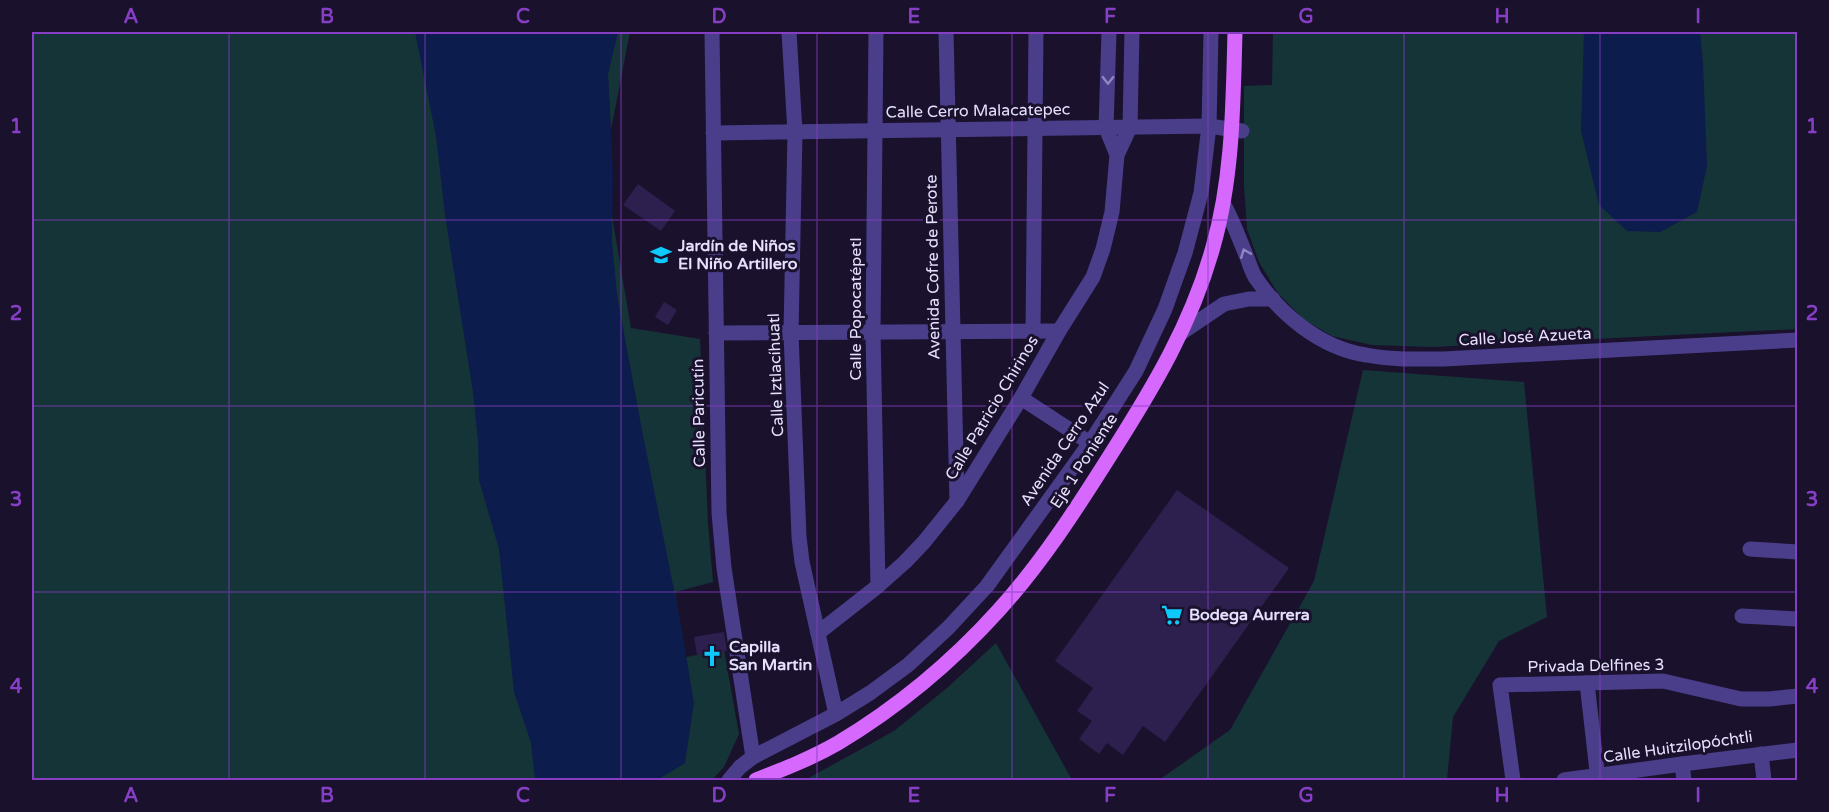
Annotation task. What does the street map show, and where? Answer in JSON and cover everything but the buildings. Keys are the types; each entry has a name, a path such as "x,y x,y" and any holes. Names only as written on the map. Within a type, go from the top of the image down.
{"main road":[{"name":"Eje 1 Poniente","path":"756,780 789,767 837,743 901,701 965,646 1030,571 1084,495 1138,412 1181,333 1205,275 1224,205 1237,131 1235,32"}],"street":[{"name":"Calle Paricutín","path":"712,32 719,513 721,542 753,757"},
{"name":"Calle Iztlacíhuatl","path":"789,32 795,132 791,333 800,537 802,562 836,714"},
{"name":"Calle Popocatépetl","path":"876,32 873,332 878,586"},
{"name":"Avenida Cofre de Perote","path":"946,32 957,501"},
{"path":"1033,331 1036,32"},
{"name":"Calle Patricio Chirinos","path":"1109,32 1106,128 1117,155"},
{"name":"Calle Patricio Chirinos","path":"818,633 905,562 957,501 1022,398 1059,331 1093,277 1112,212 1117,155 1130,127 1132,32"},
{"name":"Avenida Cerro Azul","path":"753,757 836,714 870,693 908,665 948,628 987,586 1090,443 1136,371 1166,309 1185,253 1201,193 1209,126 1211,32"},
{"name":"Calle Cerro Malacatepec","path":"713,133 1209,126 1237,131"},
{"name":"Calle José Azueta","path":"1224,205 1254,275 1273,299 1304,328 1329,344 1363,355 1400,360 1517,356 1797,340"},
{"path":"1181,333 1224,304 1249,299 1273,299"},
{"path":"716,333 1059,331"},
{"path":"1022,398 1090,443"},
{"path":"1749,549 1797,552"},
{"path":"1742,616 1797,619"},
{"name":"Privada Delfines 3","path":"1513,780 1500,685 1663,681 1741,699 1797,696"},
{"path":"1587,683 1598,778"},
{"name":"Calle Huitzilopóchtli","path":"1564,780 1598,778 1682,764 1797,750"},
{"path":"1761,754 1764,780"},
{"path":"729,780 753,757"},
{"path":"1682,764 1684,780"}],"green space":[{"path":"32,32 630,32 611,130 608,79 596,121 631,328 700,339 708,523 713,582 675,592 686,657 724,650 739,734 724,767 712,780 32,780"},
{"path":"1273,32 1797,32 1797,329 1432,347 1372,345 1332,336 1303,319 1277,292 1259,262 1247,229 1244,185 1244,86 1272,85"},
{"path":"1363,370 1524,382 1547,617 1499,641 1453,717 1447,780 1159,780 1230,730 1314,581"},
{"path":"996,643 1072,780 805,780 894,731 947,688"}],"water":[{"path":"415,32 618,32 608,75 613,175 612,241 617,295 694,703 685,763 657,780 535,780 531,743 514,692 499,549 479,480 473,392 445,215 436,136"},
{"path":"1584,32 1700,32 1707,166 1697,212 1660,232 1627,231 1599,205 1581,131"}],"place":[{"name":"Jardín de Niños El Niño Artillero","path":"661,255"},
{"name":"Bodega Aurrera","path":"1172,615"},
{"name":"Capilla San Martin","path":"712,656"}]}
